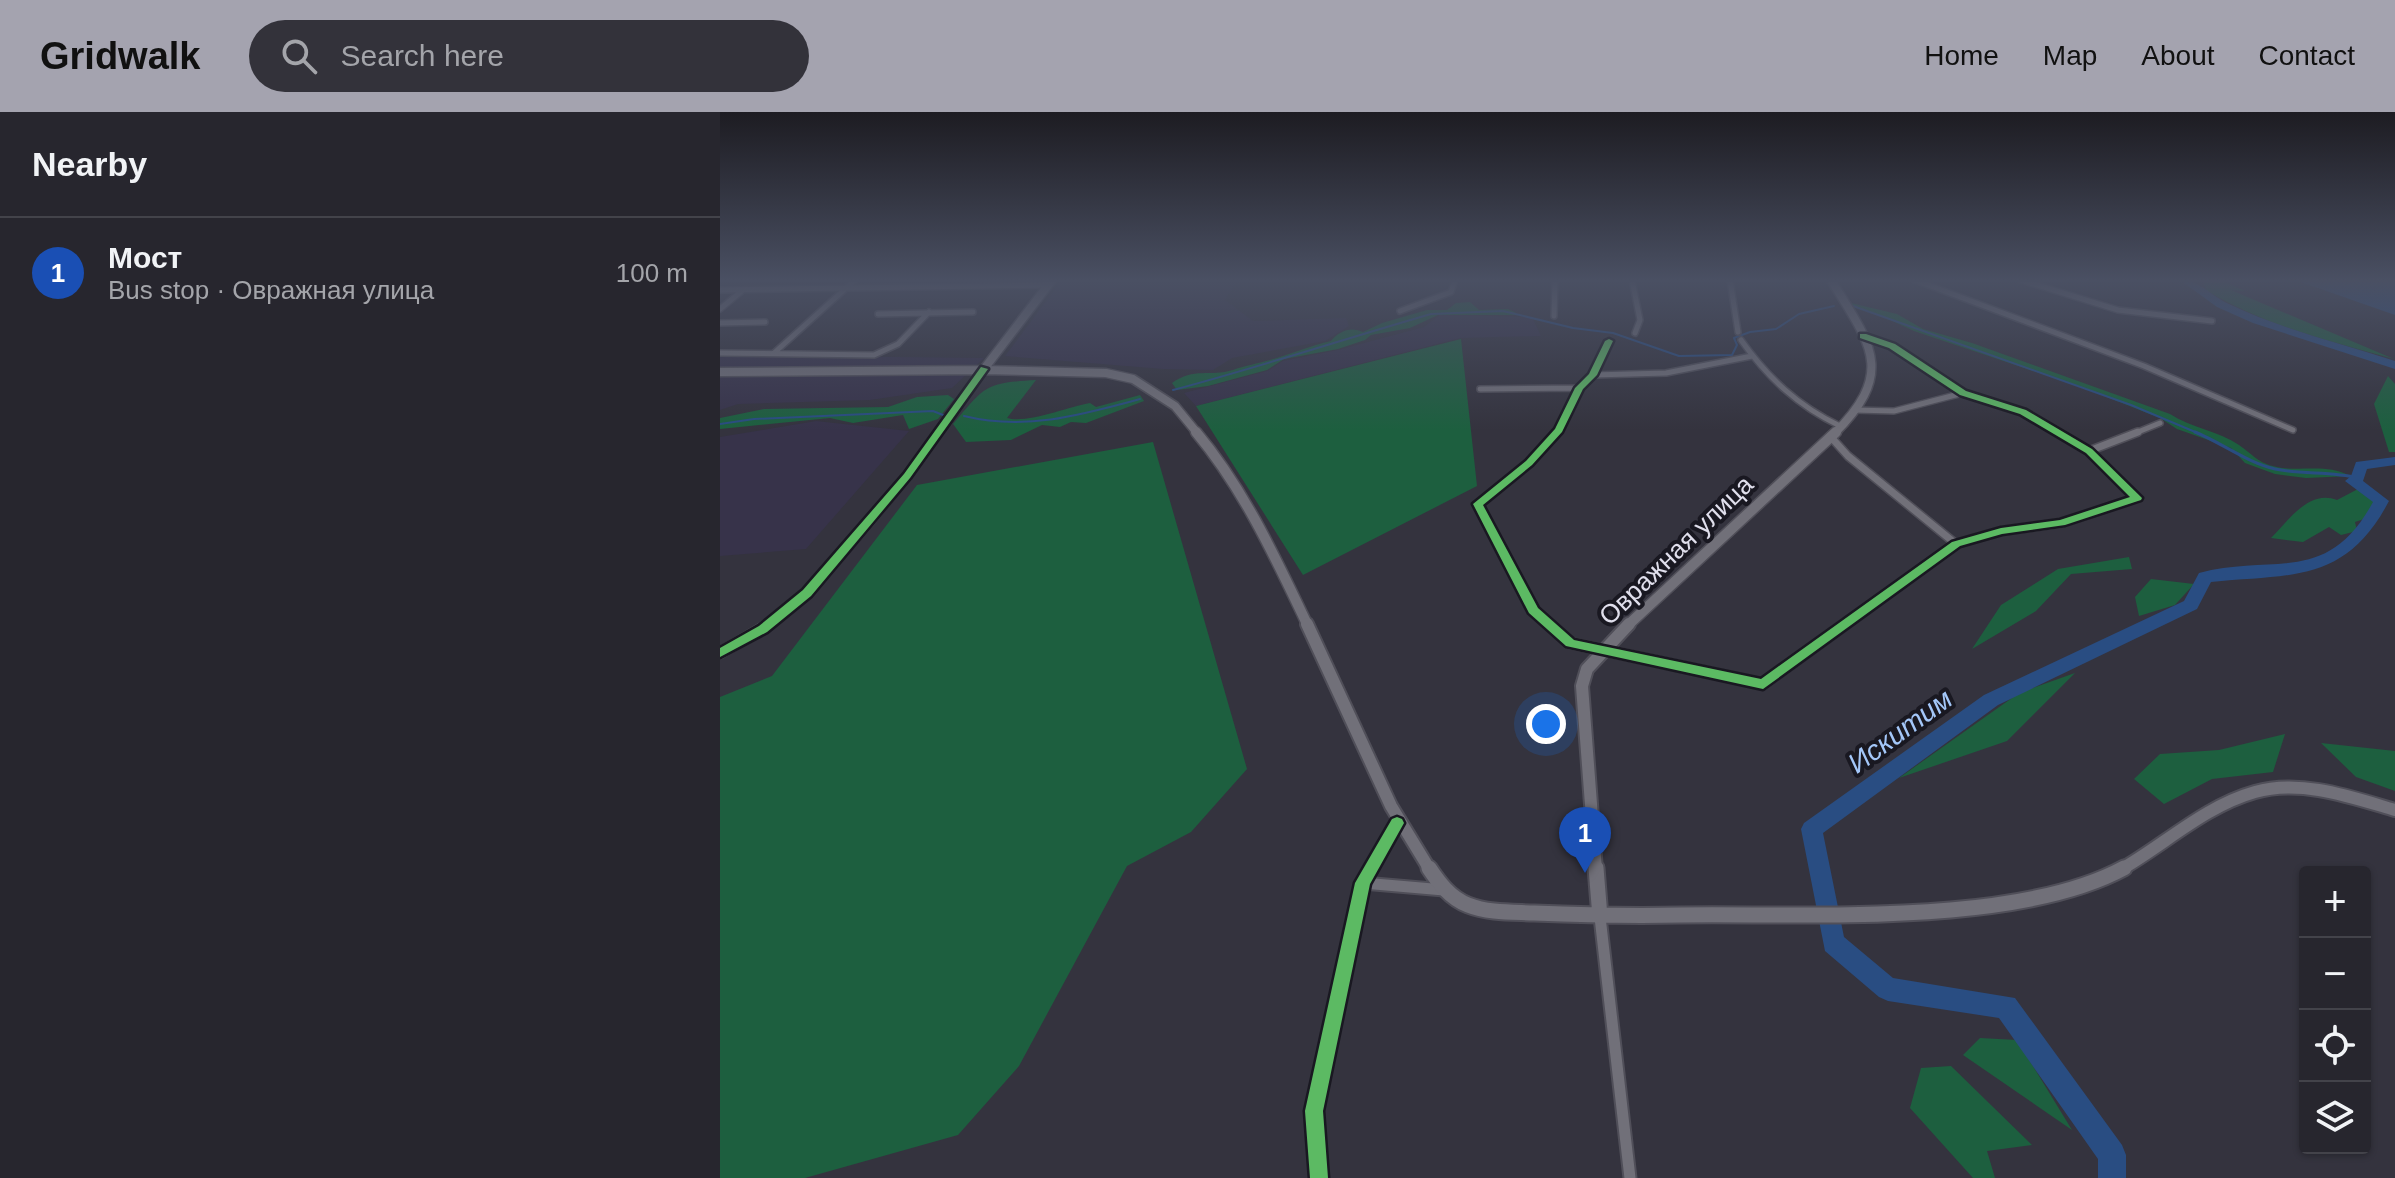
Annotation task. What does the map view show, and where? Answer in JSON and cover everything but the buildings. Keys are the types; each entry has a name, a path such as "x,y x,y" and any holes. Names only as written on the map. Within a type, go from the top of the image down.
{"main road":[{"path":"984,369 1014,330"},
{"name":"Овражная улица","path":"1600,917 1582,710 1582,686 1587,669 1854,410 1874,377 1874,360 1859,330"},
{"path":"720,372 786,374 984,369 1119,376 1153,388 1175,404 1203,436 1228,473 1287,584 1397,823 1444,890 1466,905 1494,911 1600,917 1915,909 2008,901 2083,887 2118,872 2253,792 2282,788 2315,790 2395,810"}],"street":[{"path":"773,353 799,330"},
{"path":"720,353 874,355 891,350 911,330"},
{"path":"1739,330 1752,356 1810,412 1840,426"},
{"path":"2047,330 2144,366 2293,430"},
{"path":"1609,341 1593,375 1579,388 1559,430 1529,463 1478,504 1533,610 1570,643 1763,684 1956,544 2001,531 2061,523 2137,498 2089,451 2023,412 1963,393 1892,346 1863,336"},
{"path":"1593,375 1666,373 1752,356"},
{"path":"720,653 763,629 807,593 907,476 984,369"},
{"path":"1480,389 1579,388"},
{"path":"1854,410 1882,415 1963,393"},
{"path":"2089,451 2160,423"},
{"path":"1830,436 1848,456 1956,544"},
{"path":"1319,1178 1314,1111 1363,883 1397,823"},
{"path":"1363,883 1444,890"},
{"name":"Овражная улица","path":"1600,917 1630,1178"}],"shaded area":[{"path":"1025,330 1343,330 1325,341 1232,358 1213,370 1005,356"},
{"path":"1414,330 1538,330 1541,336 1460,338 1196,406 1184,393 1267,371 1283,361"},
{"path":"720,355 984,358 952,388 870,400 738,404 720,410"},
{"path":"816,421 909,431 806,549 720,556 720,437"}],"green space":[{"path":"1346,330 1400,330 1371,335 1338,349 1284,359 1267,370 1208,386 1177,390 1172,383 1188,375 1225,372 1278,358 1331,341"},
{"path":"1911,330 1926,330 1972,343 2170,414 2231,440 2268,464 2282,468 2333,470 2350,476 2306,478 2275,474 2245,463 2231,448 2177,429 2160,418 2084,388"},
{"path":"2294,330 2325,330 2394,359 2345,346"},
{"path":"1461,339 1477,486 1303,575 1196,406"},
{"path":"2388,376 2395,384 2395,452 2389,452 2374,404"},
{"path":"1036,380 1007,418 1036,417 1090,403 1096,407 1140,395 1144,401 1086,423 1071,422 1060,427 1042,425 1011,440 966,442 953,424 988,388"},
{"path":"948,395 954,399 938,419 909,429 903,415 853,423 830,418 720,429 720,418 764,409 888,407 917,397"},
{"path":"1153,442 1247,769 1191,832 1127,866 1019,1066 958,1135 805,1178 720,1178 720,697 772,676 917,485"},
{"path":"2358,489 2374,500 2367,518 2355,522 2357,531 2341,535 2329,527 2303,542 2271,538 2309,502 2327,498 2337,500"},
{"path":"2129,557 2132,569 2071,574 2036,611 1972,649 2001,605 2058,569"},
{"path":"2151,579 2194,584 2175,605 2139,616 2135,597"},
{"path":"2075,673 2007,741 1899,778 2019,693"},
{"path":"2285,734 2273,772 2212,779 2164,804 2134,779 2160,754 2219,750"},
{"path":"2321,743 2395,751 2395,791 2356,777"},
{"path":"1980,1038 2017,1040 2072,1130 1963,1055"},
{"path":"1951,1066 2032,1145 1987,1151 1995,1178 1973,1178 1910,1108 1921,1068"}],"waterway":[{"path":"1173,390 1379,330"},
{"path":"1587,330 1613,333 1679,356 1732,355 1737,345 1734,338 1770,330"},
{"path":"1920,330 2131,405 2200,434"},
{"name":"Искитим","path":"2284,330 2395,365"},
{"path":"964,416 1009,422 1053,419 1140,399"},
{"path":"720,424 754,419 933,411 943,415"},
{"path":"2195,432 2275,469 2358,478"},
{"name":"Искитим","path":"2112,1178 2112,1155 2006,1007 1888,989 1833,943 1812,829 1991,700 2191,605 2205,577 2291,568 2334,557 2361,532 2381,501 2352,481 2358,478 2361,465 2395,461"}],"cycle path":[{"path":"1609,341 1593,375 1579,388 1559,430 1529,463 1478,504 1533,610 1570,643 1763,684 1956,544 2001,531 2061,523 2137,498 2089,451 2023,412 1963,393 1892,346 1863,336"},
{"path":"720,653 763,629 807,593 907,476 984,369"},
{"path":"1319,1178 1314,1111 1363,883 1397,823"}],"place":[{"name":"Мост","path":"1585,873"}]}
